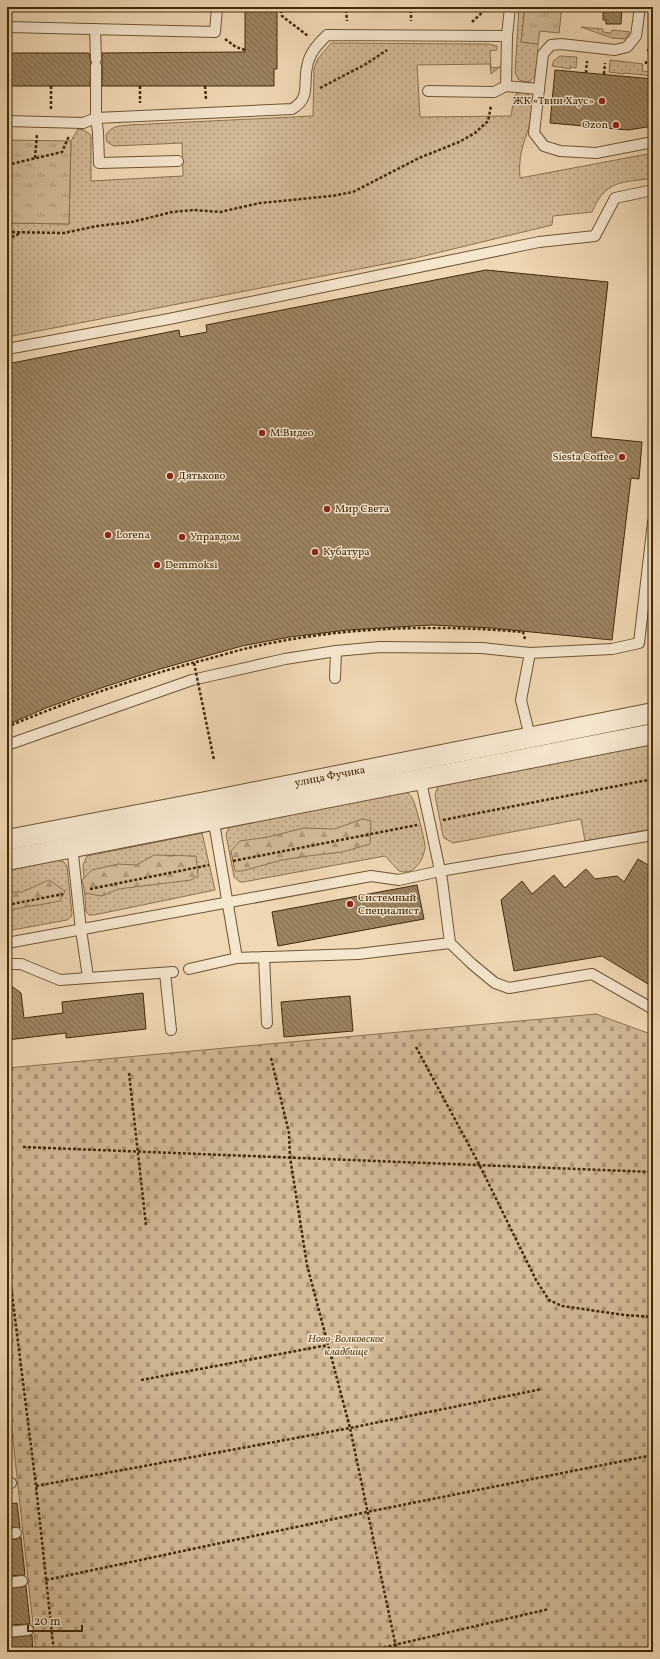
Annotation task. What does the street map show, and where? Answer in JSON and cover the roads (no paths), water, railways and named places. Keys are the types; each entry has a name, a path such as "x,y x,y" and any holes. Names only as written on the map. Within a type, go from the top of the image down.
{"street":[{"name":"улица Фучика","path":"7,860 72,847 212,810 416,760 653,713"},
{"name":"улица Фучика","path":"7,840 68,828 212,810 420,780 653,734"}],"lane":[{"path":"7,27 215,32 217,7"},
{"path":"506,86 507,36 510,7"},
{"path":"640,7 636,36 627,47 615,50 561,44 551,45 543,54 534,133 544,146 560,151 596,154 653,142"},
{"path":"96,29 96,118 99,163 178,162"},
{"path":"7,121 83,123 96,118 292,109 300,105 304,98 307,66 313,50 327,35 507,36"},
{"path":"428,91 494,92 506,86 539,89"},
{"path":"7,349 169,319 539,242 595,236 615,198 653,190"},
{"path":"7,746 192,680 285,659 336,651 380,647 482,648 530,653 612,649 639,643 653,522"},
{"path":"335,678 336,651"},
{"path":"530,653 521,700 530,737"},
{"path":"416,760 440,872 450,943 495,983 509,988 592,974 653,1009"},
{"path":"212,810 237,958"},
{"path":"68,828 72,847 76,891 88,977"},
{"path":"7,943 371,876 399,880 653,835"},
{"path":"189,969 237,958 358,954 450,943"},
{"path":"264,957 267,1023"},
{"path":"7,964 21,964 60,980 169,972 171,1030"},
{"path":"7,1583 22,1581"},
{"path":"7,1632 28,1630"}],"place":[{"name":"ЖК «Твин Хаус»","path":"602,101"},
{"name":"Ozon","path":"616,125"},
{"name":"М.Видео","path":"262,433"},
{"name":"Siesta Coffee","path":"622,457"},
{"name":"Дятьково","path":"170,476"},
{"name":"Мир Света","path":"327,509"},
{"name":"Lorena","path":"108,535"},
{"name":"Управдом","path":"182,537"},
{"name":"Кубатура","path":"315,552"},
{"name":"Demmoksi","path":"157,565"},
{"name":"Системный Специалист","path":"350,904"}],"park label":[{"name":"Ново-Волковское кладбище","path":"346,1345"}]}
